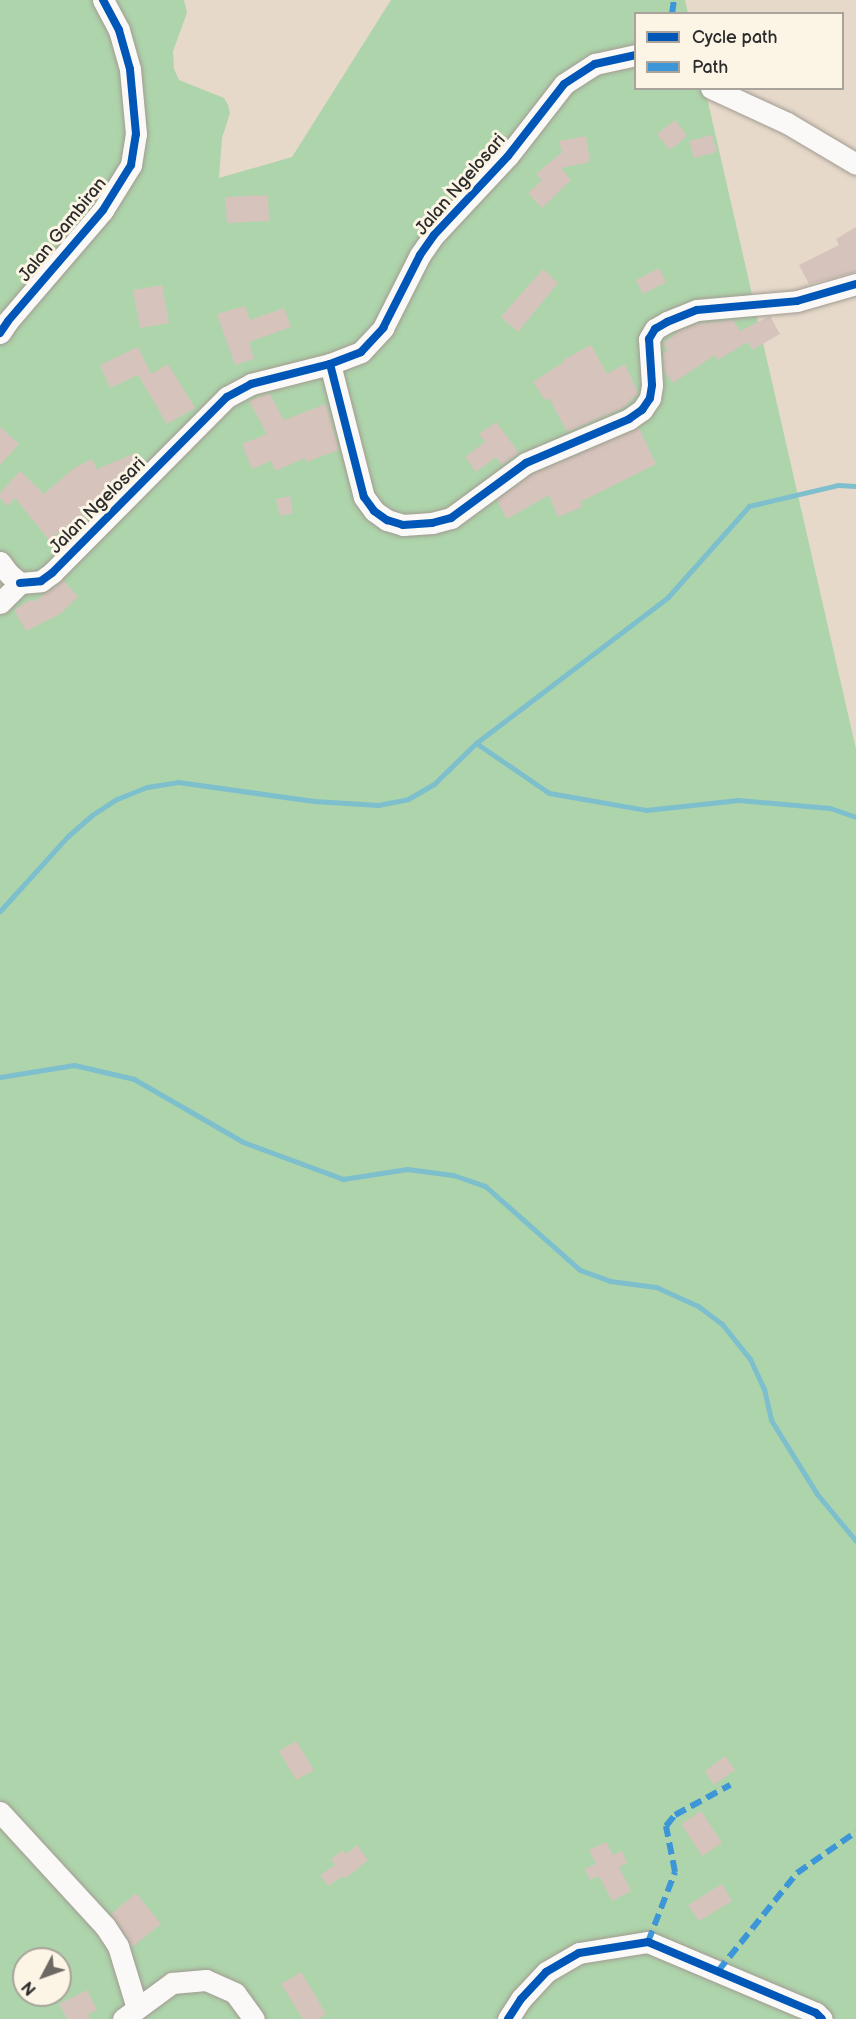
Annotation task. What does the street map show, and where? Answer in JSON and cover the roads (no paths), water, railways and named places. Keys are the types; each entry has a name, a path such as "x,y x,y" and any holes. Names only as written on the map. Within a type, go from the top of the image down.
{"street":[{"name":"Jalan Gambiran","path":"0,333 103,210 131,165 136,134 130,69 119,30 103,0"},
{"name":"Jalan Ngelosari","path":"20,583 41,581 52,573 227,397 251,384 330,364 361,351 383,328 420,255 434,235 508,156 564,84 595,64 634,55"},
{"path":"715,90 787,123 856,164"},
{"path":"330,364 364,497 374,511 387,520 403,525 432,524 450,518 525,463 629,419 642,410 650,398 652,385 649,339 661,326 697,310 796,301 856,284"},
{"path":"0,562 20,583 0,603"},
{"path":"0,1812 105,1926 118,1946 128,1968 130,2013"},
{"path":"508,2019 521,1999 546,1972 579,1953 648,1942 816,2013 822,2019"},
{"path":"130,2013 172,1983 206,1980 235,1993 254,2019"}],"waterway":[{"path":"0,911 68,836 92,815 117,799 147,787 178,782 314,801 378,805 408,799 434,784 476,743 668,597 749,506 838,485 856,486"},
{"path":"476,743 549,793 646,810 738,800 830,808 856,817"},
{"path":"0,1077 74,1065 134,1079 243,1142 343,1179 407,1169 453,1175 485,1186 580,1270 610,1281 656,1287 698,1306 722,1324 750,1359 764,1389 771,1420 817,1494 856,1541"}]}
